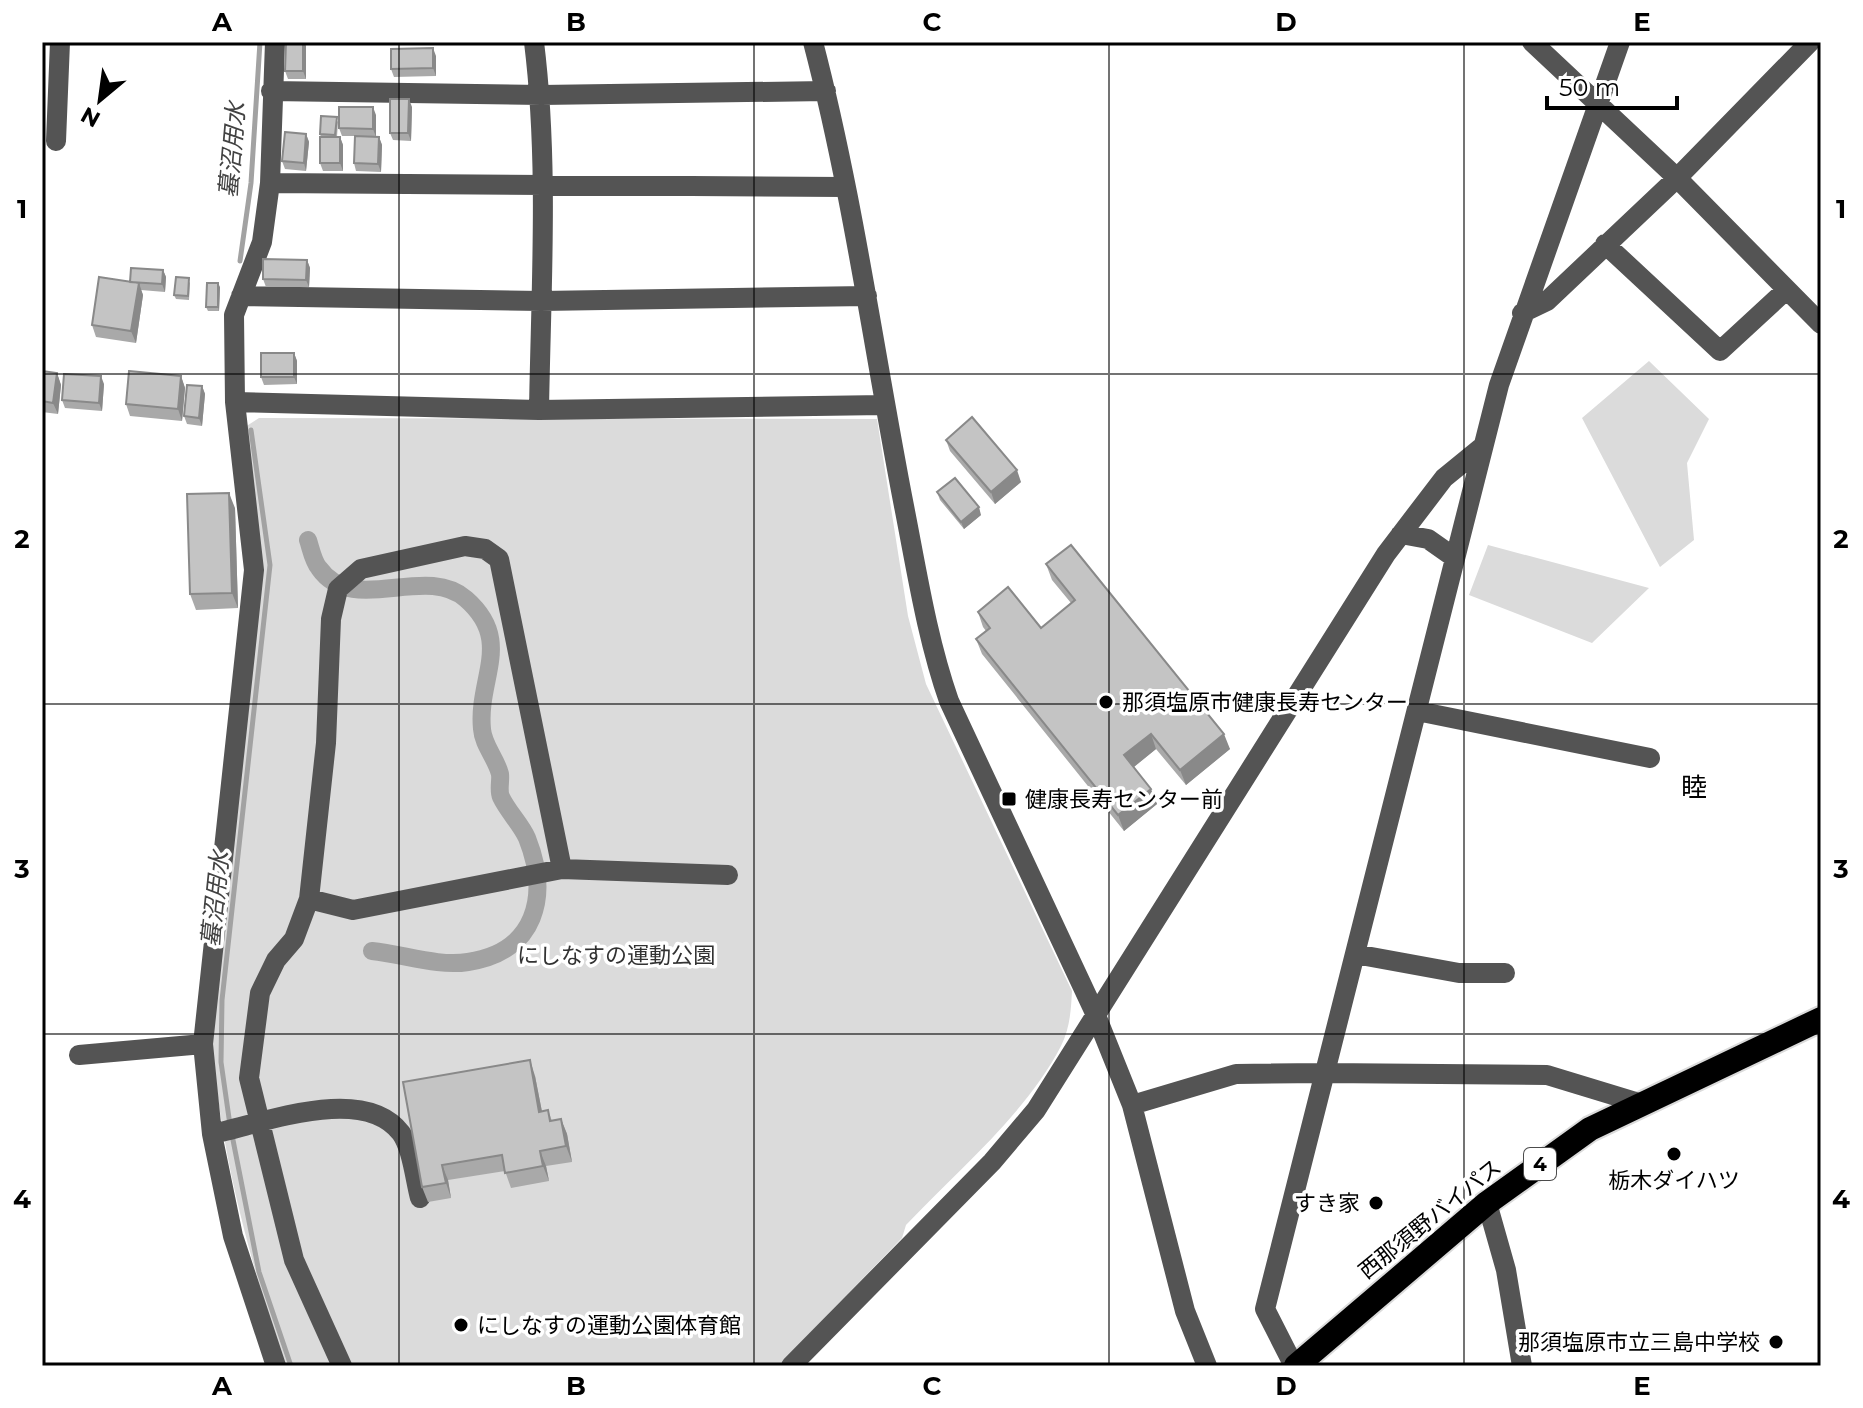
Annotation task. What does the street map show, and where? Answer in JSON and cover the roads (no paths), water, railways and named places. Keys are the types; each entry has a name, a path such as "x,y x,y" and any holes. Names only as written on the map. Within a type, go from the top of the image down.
{"highway":[{"name":"西那須野バイパス","path":"1295,1366 1487,1203 1590,1129 1639,1103 1821,1019"}],"street":[{"path":"56,141 60,42"},
{"path":"275,42 270,183 262,242 234,315 235,402 254,570 203,1044 212,1134 233,1236 276,1366"},
{"path":"534,42 541,95 539,410"},
{"path":"813,42 826,91 867,296 884,405 934,657 949,701 1095,1013 1132,1105 1185,1311 1207,1366"},
{"path":"1532,42 1677,178 1785,291 1821,324"},
{"path":"1295,1366 1265,1309 1482,447 1522,313 1620,42"},
{"path":"1522,313 1547,301 1677,178 1810,42"},
{"path":"271,91 541,95 826,91"},
{"path":"270,183 844,187"},
{"path":"1605,244 1720,351 1785,291"},
{"path":"241,296 541,301 867,296"},
{"path":"235,402 539,410 884,405"},
{"path":"791,1366 1036,1110 1401,534 1444,478 1482,447"},
{"path":"1401,534 1428,539 1455,558"},
{"path":"342,1366 294,1260 263,1124 249,1078 260,993 276,960 294,939 309,899 326,743 331,619 338,589 361,569 465,546 485,549 499,559 562,869"},
{"path":"1417,711 1650,758"},
{"path":"309,899 353,910 562,869 728,875"},
{"path":"1355,954 1459,973 1505,973"},
{"path":"79,1055 203,1044"},
{"path":"1132,1105 1236,1074 1325,1073 1547,1075 1639,1103"},
{"path":"212,1134 331,1105 385,1118 402,1134 420,1198"},
{"path":"1487,1203 1506,1270 1522,1366"}],"waterway":[{"name":"蟇沼用水","path":"240,261 251,183 260,42"},
{"name":"蟇沼用水","path":"230,1125 221,1062 222,1000 270,565 251,430"},
{"path":"308,540 317,565 333,582 370,590 410,586 449,589 466,599 480,615 491,645 482,710 483,735 500,774 501,797 527,838 534,860 537,880 532,918 523,934 509,947 491,956 457,963 372,951"},
{"name":"蟇沼用水","path":"232,1135 259,1272 291,1366"}],"place":[{"name":"那須塩原市健康長寿センター","path":"1106,702"},
{"name":"健康長寿センター前","path":"1009,799"},
{"name":"栃木ダイハツ","path":"1674,1154"},
{"name":"すき家","path":"1376,1203"},
{"name":"にしなすの運動公園体育館","path":"461,1325"},
{"name":"那須塩原市立三島中学校","path":"1776,1342"}],"district":[{"name":"睦","path":"1694,787"}],"park label":[{"name":"にしなすの運動公園","path":"616,955"}]}
